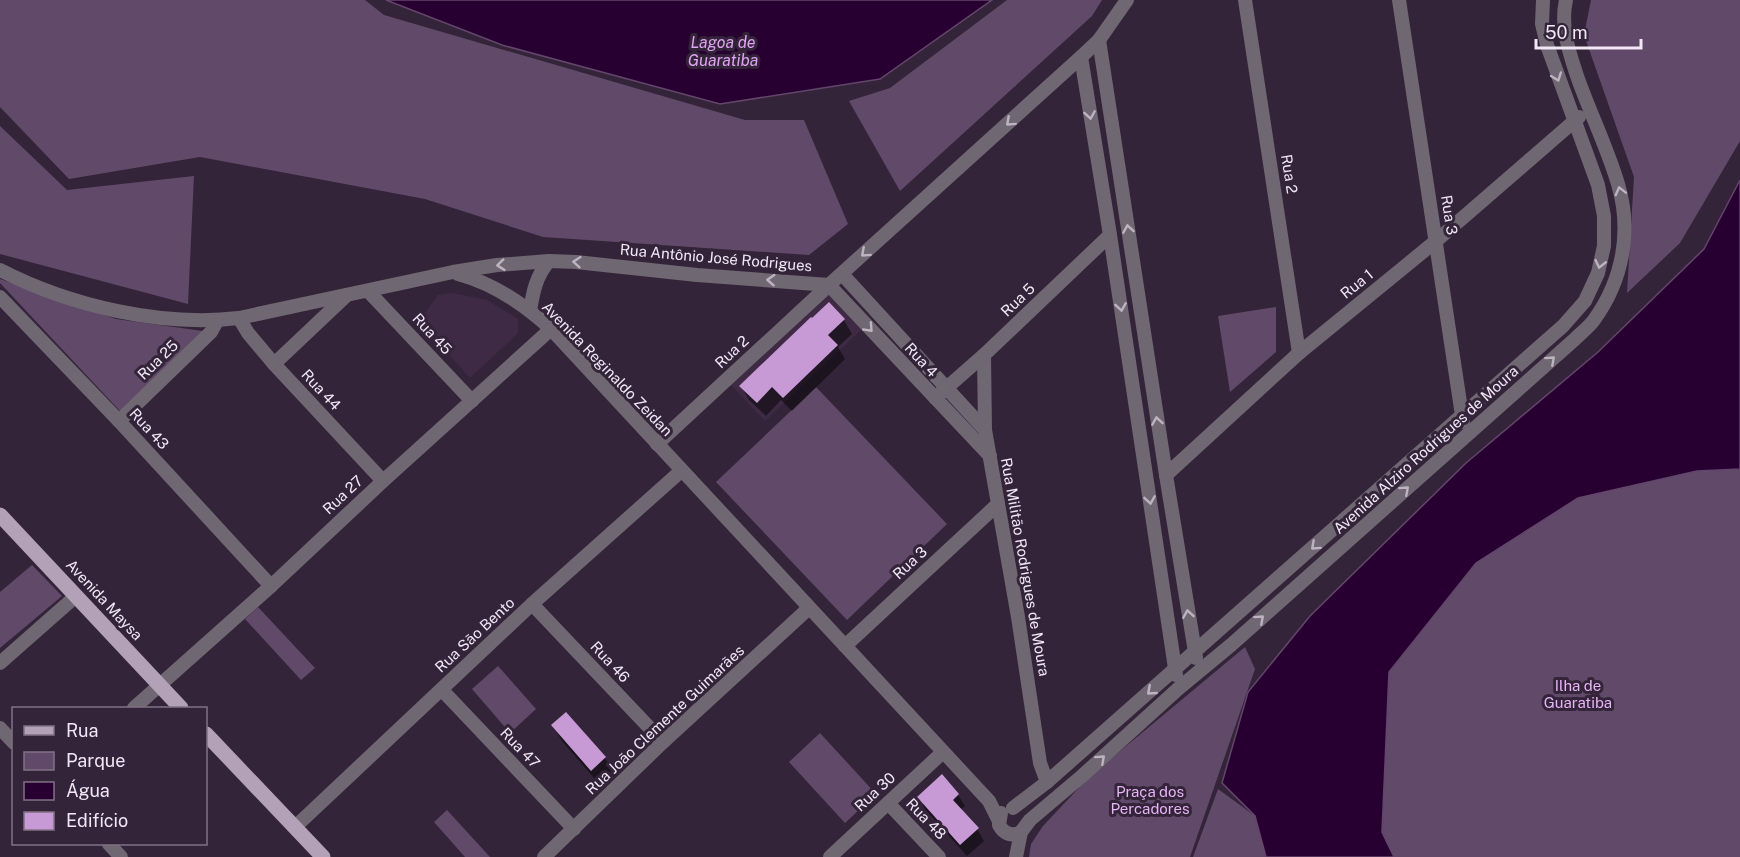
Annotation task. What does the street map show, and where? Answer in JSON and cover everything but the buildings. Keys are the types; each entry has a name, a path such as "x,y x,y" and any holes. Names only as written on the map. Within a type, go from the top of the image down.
{"main road":[{"name":"Avenida Maysa","path":"0,515 180,707"},
{"path":"207,735 323,857"}],"street":[{"name":"Rua Antônio José Rodrigues","path":"453,272 497,265 549,261 829,285 1099,40 1127,0"},
{"name":"Rua 2","path":"1245,0 1299,352"},
{"name":"Rua 3","path":"1399,0 1466,436"},
{"name":"Avenida Alziro Rodrigues de Moura","path":"1010,808 1029,797 1052,778 1176,670 1563,326 1585,301 1598,273 1604,246 1602,201 1547,45 1542,24 1543,0"},
{"name":"Avenida Alziro Rodrigues de Moura","path":"1023,829 1179,688 1231,645 1575,339 1593,321 1605,303 1617,279 1624,248 1625,225 1622,200 1565,36 1563,23 1566,0"},
{"path":"1099,40 1194,652 1199,671"},
{"path":"1081,57 1179,688"},
{"name":"Rua 1","path":"1166,475 1299,352 1436,241 1589,109"},
{"name":"Rua 5","path":"935,398 984,355 1110,235"},
{"path":"530,311 534,285 549,261"},
{"path":"0,270 50,291 108,308 158,317 217,321 453,272"},
{"name":"Avenida Reginaldo Zeidan","path":"453,272 480,281 530,311 551,329 989,801 1014,857"},
{"name":"Rua 4","path":"842,274 986,430"},
{"name":"Rua 2","path":"657,444 829,285"},
{"name":"Rua 4","path":"829,285 990,457"},
{"name":"Rua 45","path":"368,291 472,401"},
{"path":"274,364 348,295"},
{"name":"Rua 43","path":"0,297 119,421 271,586"},
{"name":"Rua 44","path":"240,318 248,333 274,364 382,481"},
{"name":"Rua 25","path":"119,421 212,332 217,321"},
{"name":"Rua 27","path":"135,707 271,586 382,481 551,329"},
{"name":"Rua Militão Rodrigues de Moura","path":"984,355 986,430 990,457 1018,617 1040,763 1052,778"},
{"name":"Rua São Bento","path":"295,827 532,604 681,471"},
{"name":"Rua 3","path":"845,646 998,504"},
{"path":"0,663 76,596"},
{"name":"Rua 46","path":"532,604 663,742"},
{"name":"Rua João Clemente Guimarães","path":"544,857 663,742 809,608"},
{"path":"1223,627 1231,645"},
{"name":"Rua 47","path":"442,690 574,829"},
{"path":"0,728 12,741"},
{"name":"Rua 30","path":"830,857 943,752"},
{"path":"1052,778 1069,787"},
{"name":"Avenida Reginaldo Zeidan","path":"989,801 1010,808"},
{"name":"Rua 48","path":"888,803 939,857"},
{"path":"1010,808 1017,808 1023,813 1023,829 1012,835 1001,827 1001,813 1010,808"},
{"name":"Avenida Reginaldo Zeidan","path":"1014,857 1023,829"},
{"path":"111,845 122,857"}],"shaded area":[{"path":"829,291 863,328 765,421 730,384"},
{"path":"453,293 487,300 518,319 518,333 470,378 423,326 425,313 438,295"}],"green space":[{"path":"0,0 365,0 384,15 745,120 804,120 848,224 809,255 543,237 425,199 200,157 69,179 0,107"},
{"path":"1007,0 1102,0 1092,16 900,191 849,101 890,88"},
{"path":"1591,0 1740,0 1740,141 1680,243 1627,293 1634,177 1584,35"},
{"path":"0,126 67,190 194,176 188,304 0,254"},
{"path":"0,279 116,319 203,331 120,411 0,283"},
{"path":"1276,307 1276,352 1230,392 1218,316"},
{"path":"816,387 947,524 847,620 716,482"},
{"name":"Ilha de Guaratiba","path":"1740,469 1740,857 1394,857 1382,832 1389,672 1476,563 1578,498 1697,471"},
{"path":"32,565 62,596 0,648 0,592"},
{"path":"258,607 315,668 301,680 245,619"},
{"name":"Praça dos Percadores","path":"1245,647 1255,669 1190,857 1029,857 1031,844 1043,826 1089,777"},
{"path":"498,666 536,709 510,733 472,689"},
{"path":"820,733 876,794 845,823 789,762"},
{"path":"1218,789 1255,816 1266,857 1193,857"},
{"path":"447,810 490,857 465,857 434,822"}],"water":[{"name":"Lagoa de Guaratiba","path":"386,0 992,0 880,79 720,104 502,45"},
{"path":"1740,180 1740,469 1697,471 1578,498 1476,563 1389,672 1382,832 1394,857 1266,857 1255,816 1222,783 1248,692 1310,616 1466,463 1598,352 1704,249"}]}
